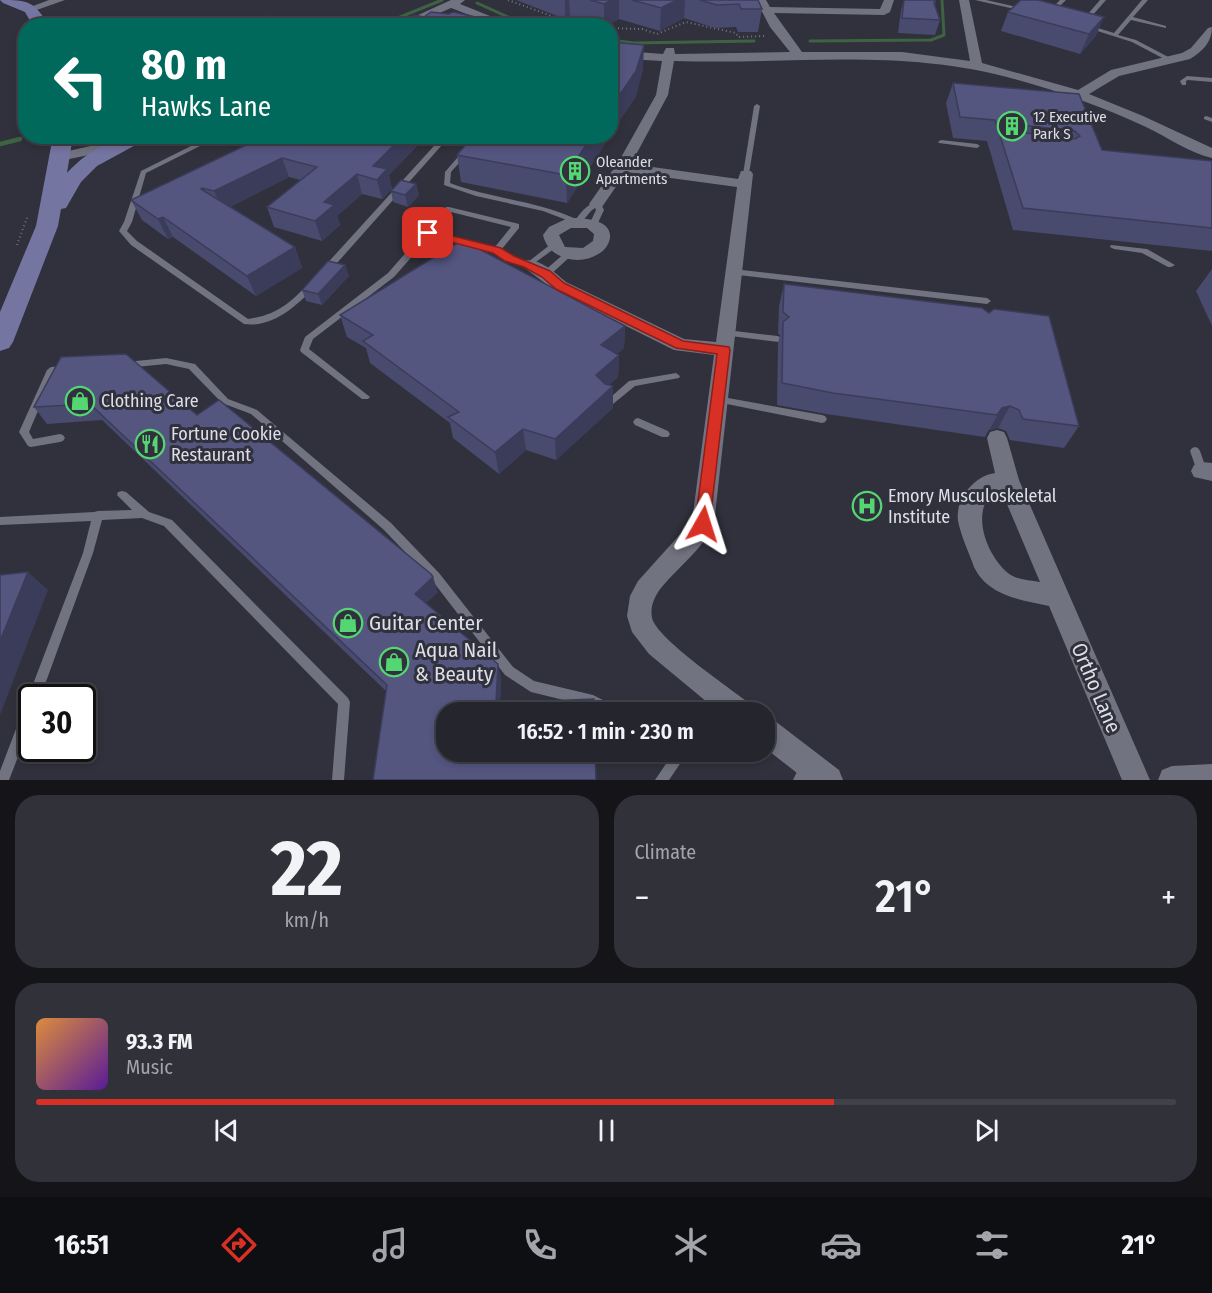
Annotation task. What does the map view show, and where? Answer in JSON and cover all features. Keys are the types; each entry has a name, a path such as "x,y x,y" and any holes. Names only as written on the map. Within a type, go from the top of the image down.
{"main road":[{"path":"8,0 31,9 36,18"},
{"path":"37,220 75,173 95,157 122,144"},
{"path":"0,342 62,147"}],"street":[{"path":"31,9 60,0"},
{"path":"764,5 884,12 889,0"},
{"path":"964,0 976,61"},
{"path":"450,4 475,18"},
{"path":"418,18 450,4 488,18"},
{"path":"764,5 776,27 797,53"},
{"path":"1085,91 1127,69 1172,61 1195,51 1212,30"},
{"path":"618,47 670,55"},
{"path":"618,54 726,56 900,48 1030,69 1085,91 1212,154"},
{"path":"597,204 622,167 662,95 670,55"},
{"path":"1085,91 1148,110 1212,143"},
{"path":"62,147 98,149 114,144"},
{"path":"622,167 746,179 703,524 694,539 643,591 640,607 641,624 656,643 718,702"},
{"path":"568,223 585,224 602,233 602,243 591,251 569,254 554,246 551,235 555,230 568,223"},
{"path":"519,264 681,345 725,341"},
{"name":"Ortho Lane","path":"998,438 1008,480 1136,780"},
{"path":"1008,480 991,482 979,490 972,502 969,520 986,567 1001,582 1018,589 1057,596"},
{"path":"775,740 812,775"},
{"path":"1172,780 1212,778"}],"lane":[{"path":"978,0 1030,11"},
{"path":"1064,0 1056,7 1067,10"},
{"path":"1082,25 1103,0"},
{"path":"1116,34 1145,0"},
{"path":"1077,13 1088,16"},
{"path":"1129,18 1164,27"},
{"path":"1071,22 1116,34 1172,61"},
{"path":"1184,84 1187,78 1212,80"},
{"path":"746,179 757,106"},
{"path":"941,142 977,146"},
{"path":"201,144 143,172 128,222 123,231 134,243 247,322 268,320 292,306 315,282"},
{"path":"248,152 259,146 256,144"},
{"path":"322,275 440,144"},
{"path":"473,144 448,172 446,184 464,192 557,212 585,224"},
{"path":"132,207 142,202"},
{"path":"597,204 600,210 585,224 588,209 597,204"},
{"path":"365,397 304,350 309,337 391,275 449,209 516,226 497,250"},
{"path":"428,233 497,250 519,264 554,246"},
{"path":"1114,247 1144,251 1171,266"},
{"path":"550,280 569,254"},
{"path":"734,272 987,301"},
{"path":"972,299 974,309"},
{"path":"725,341 778,339"},
{"path":"120,365 166,361 192,366 225,401 254,412 387,526 435,576 509,671 531,687 595,702"},
{"path":"60,438 31,443 24,432 51,370 74,369"},
{"path":"610,402 633,383 676,376"},
{"path":"717,399 822,419"},
{"path":"638,422 665,434"},
{"path":"1195,451 1207,472"},
{"path":"122,495 143,514"},
{"path":"0,521 143,514 168,523 344,702 338,780"},
{"path":"39,684 88,553 98,515"},
{"path":"3,780 18,740"},
{"path":"661,780 671,762"}],"path":[{"path":"508,0 557,18"},
{"path":"618,28 642,29 657,34 665,33 686,22 714,30 731,31 738,37 771,36"},
{"path":"15,250 37,220"}],"building":[{"path":"590,0 612,0 604,4"},
{"path":"632,0 677,0 661,8"},
{"path":"700,0 758,0 762,9 741,9 739,4 717,5"},
{"path":"904,0 935,0 940,20 902,18"},
{"path":"1021,0 1038,0 1104,17 1089,34 1008,12"},
{"path":"431,12 449,14 453,12 480,18 409,18 414,15 424,17"},
{"path":"618,43 644,45 636,71 618,97"},
{"path":"953,83 1079,94 1102,150 1212,161 1212,228 1023,208 995,120 960,117","holes":["1020,125 1075,131 1080,136 1075,139 1018,132 1015,129"]},
{"path":"248,144 395,144 373,166 387,169 377,180 357,174 324,202 334,205 315,221 267,207 317,167 282,158 214,191 202,188 295,247 247,276 163,217 158,219 131,200"},
{"path":"466,144 587,144 566,175 457,155"},
{"path":"401,180 416,184 405,195 391,191"},
{"path":"462,240 625,326 601,345 619,355 596,375 605,384 613,386 555,439 523,429 495,452 448,417 459,412 363,341 373,335 340,315"},
{"path":"328,261 345,265 318,294 302,290"},
{"path":"784,284 982,308 989,313 994,309 1049,316 1079,426 1023,419 1019,410 1010,406 1002,408 997,415 833,393 782,383 783,322 789,317 783,312"},
{"path":"126,354 197,415 219,400 431,574 433,577 415,594 498,664 496,702 436,702 436,762 595,762 596,780 373,780 387,685 90,404 34,407 61,357"},
{"path":"28,572 0,641 0,575"},
{"path":"594,699 594,702 520,702"}],"waterway":[{"path":"398,18 442,0"},
{"path":"810,41 931,40 944,35 942,0"},
{"path":"477,3 510,18"},
{"path":"618,41 634,43 754,41"},
{"path":"0,144 18,140"}],"place":[{"name":"12 Executive Park S","path":"1012,126"},
{"name":"Oleander Apartments","path":"575,171"},
{"name":"Clothing Care","path":"80,401"},
{"name":"Fortune Cookie Restaurant","path":"150,444"},
{"name":"Emory Musculoskeletal Institute","path":"867,506"},
{"name":"Guitar Center","path":"348,623"},
{"name":"Aqua Nail & Beauty","path":"394,662"}],"route":[{"path":"428,233 497,250 509,259 529,265 546,274 560,286 681,345 724,350 703,524"}]}
